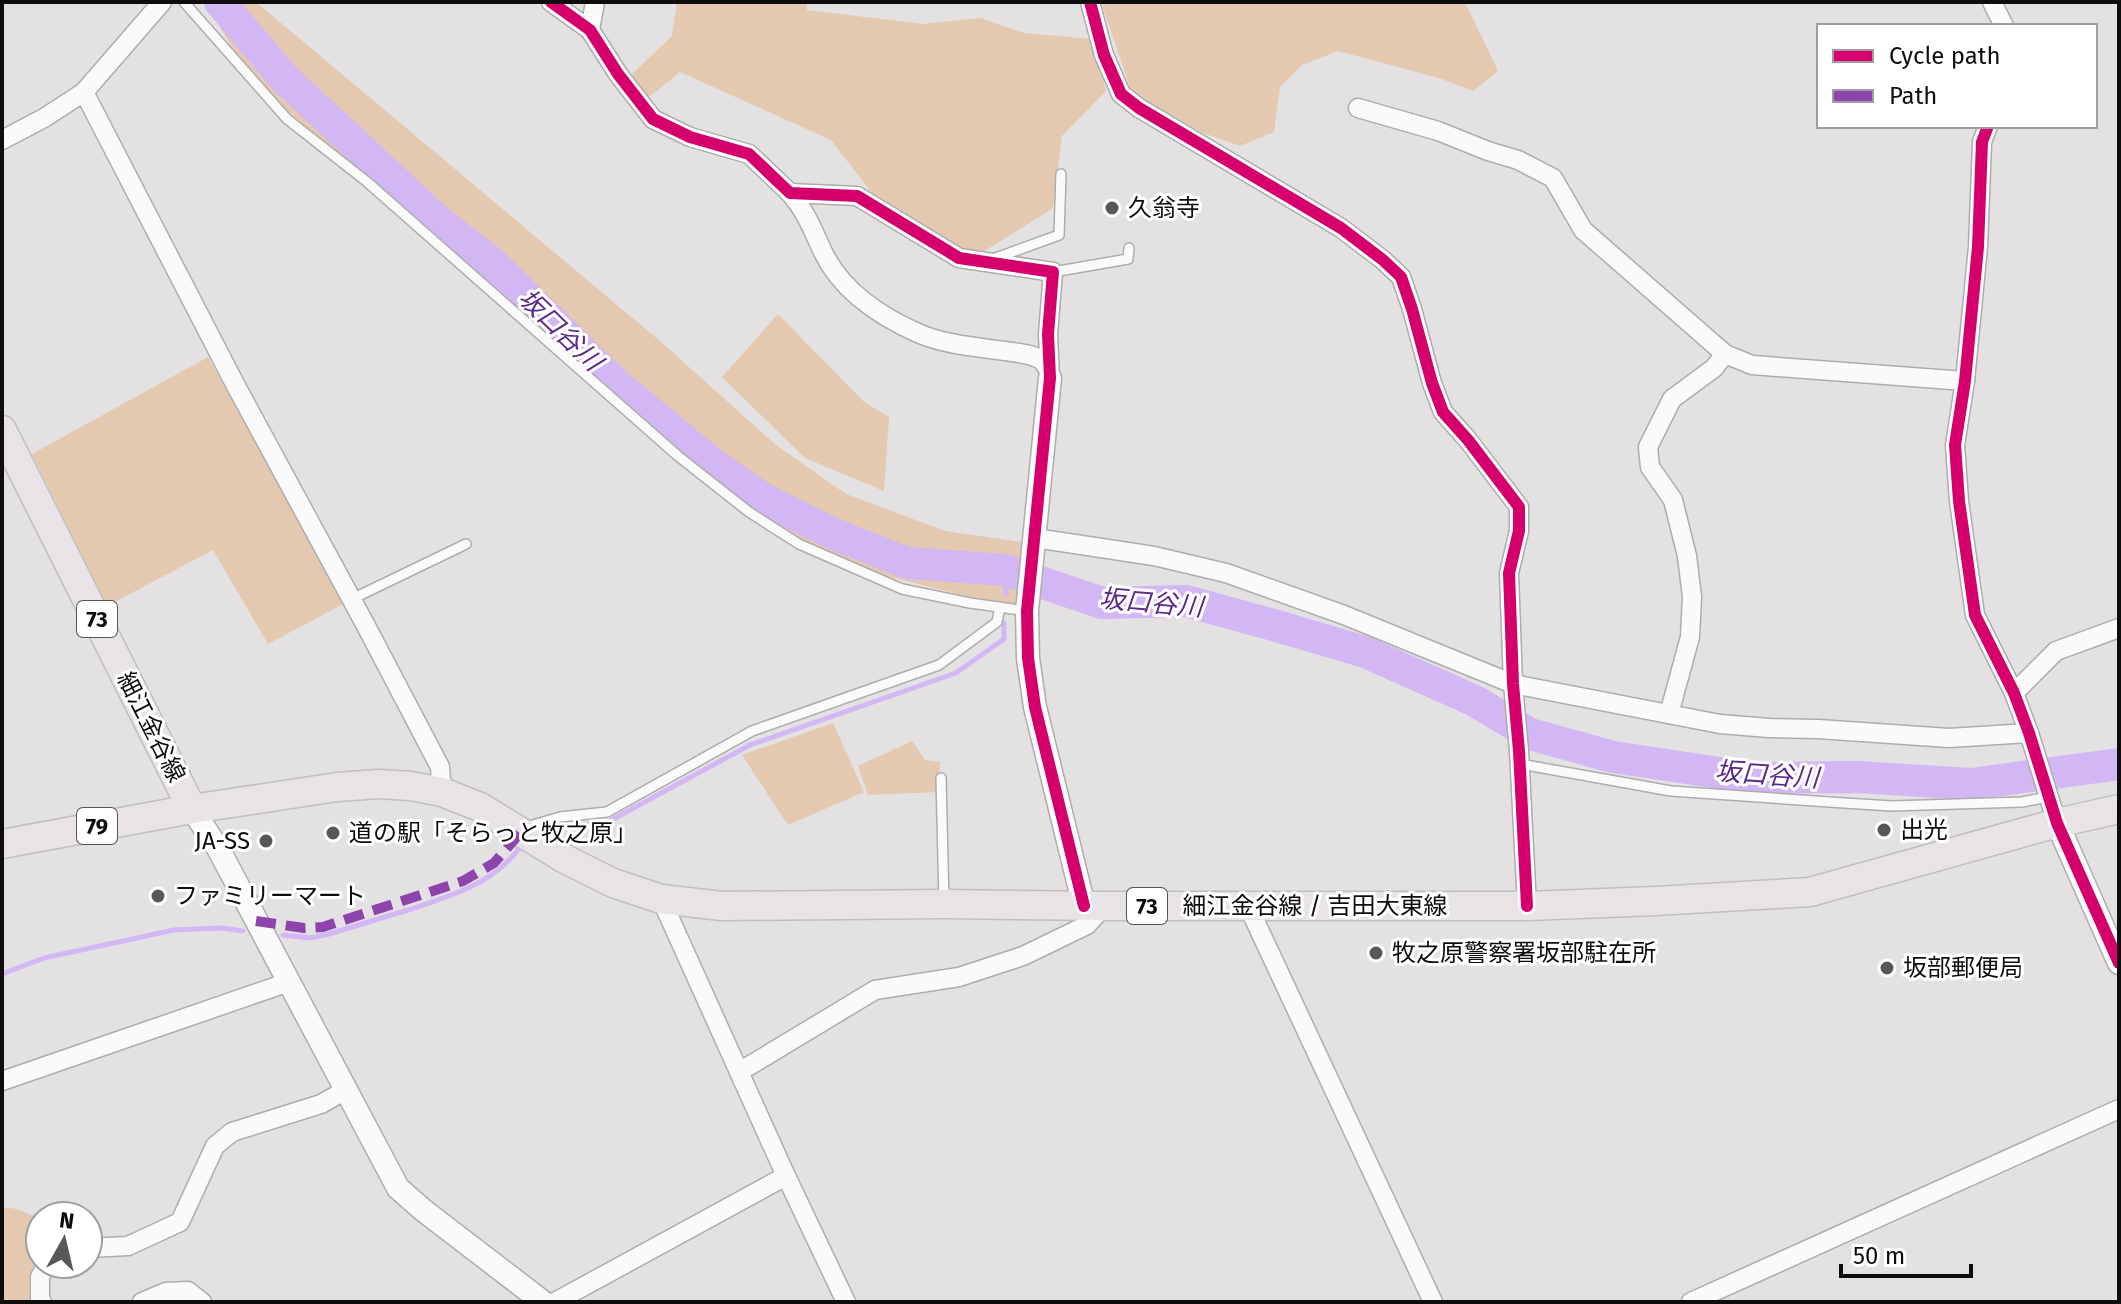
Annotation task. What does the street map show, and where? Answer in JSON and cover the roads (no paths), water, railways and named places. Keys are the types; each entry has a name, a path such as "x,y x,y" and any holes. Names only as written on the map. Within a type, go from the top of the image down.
{"main road":[{"name":"細江金谷線","path":"2,430 192,809"},
{"name":"細江金谷線 / 吉田大東線","path":"192,809 337,787 379,784 411,786 442,792 480,807 565,859 613,883 661,899 722,906 1527,906 1810,892 2057,823 2119,809"},
{"name":"79","path":"2,844 192,809"}],"street":[{"path":"2,140 84,92 162,2"},
{"path":"551,2 590,30 618,74 653,119 690,137 749,154 802,206 834,270 874,309 926,336 1031,356 1044,362 1050,378"},
{"path":"590,30 595,2"},
{"path":"1090,2 1104,55 1121,94 1139,108 1341,228 1401,277 1443,412 1519,507 1519,531 1509,573 1527,906"},
{"path":"1992,2 2003,24"},
{"path":"84,92 236,386 440,767 442,792"},
{"path":"1358,108 1438,131 1518,160 1553,178 1583,230 1725,354 1752,365 1965,381"},
{"path":"1987,128 1982,142 1978,247 1965,381 1955,445 1959,501 1975,615 2014,693 2057,823 2119,963"},
{"path":"739,1072 875,990 959,977 1023,956 1087,925 1094,906 1035,707 1028,658 1028,605 1050,378 1048,334 1053,272 959,258 857,196 790,193"},
{"path":"1669,714 1690,637 1692,597 1687,556 1673,500 1650,467 1648,447 1672,399 1714,368 1725,354"},
{"path":"1035,542 1154,556 1226,573 1344,615 1513,684 1720,724 1949,738 2029,733"},
{"path":"2014,693 2056,651 2119,628"},
{"path":"192,809 219,850 398,1188 543,1302"},
{"path":"661,899 846,1302"},
{"path":"1248,906 1433,1302"},
{"path":"2,1081 289,982"},
{"path":"104,1247 128,1246 180,1222 215,1146 232,1132 321,1104 346,1090"},
{"path":"1691,1302 2119,1109"},
{"path":"555,1302 786,1176"},
{"path":"40,1280 42,1302"},
{"path":"142,1302 166,1292 188,1291 202,1302"}],"lane":[{"path":"184,2 287,119 366,181 678,456 749,512 799,544 902,589 1000,607 1028,605"},
{"path":"986,262 1059,235 1061,174"},
{"path":"1053,272 1128,259 1129,248"},
{"path":"352,599 466,544"},
{"path":"521,832 560,817 607,812 752,731 939,665 997,622 1000,607"},
{"path":"1519,758 1671,791 1844,803 1892,806 2022,802 2047,794"},
{"path":"941,778 944,904"}],"waterway":[{"name":"坂口谷川","path":"220,2 284,78 436,219 492,263 615,383 714,465 762,498 834,534 907,563 1005,570 1102,603 1186,601 1277,626 1365,652 1475,701 1530,734 1613,757 1754,778 1857,777 1971,784 2119,764"},
{"path":"1005,570 1006,594"},
{"path":"555,826 606,823 750,745 956,673 1004,639 1004,623"},
{"path":"283,935 310,938 329,934 440,899 470,887 498,870 521,846"},
{"path":"2,974 44,958 174,930 222,928 243,931"}],"place":[{"name":"久翁寺","path":"1112,208"},
{"name":"出光","path":"1884,830"},
{"name":"道の駅「そらっと牧之原」","path":"333,833"},
{"name":"JA-SS","path":"266,841"},
{"name":"ファミリーマート","path":"158,896"},
{"name":"牧之原警察署坂部駐在所","path":"1376,953"},
{"name":"坂部郵便局","path":"1887,968"}]}
